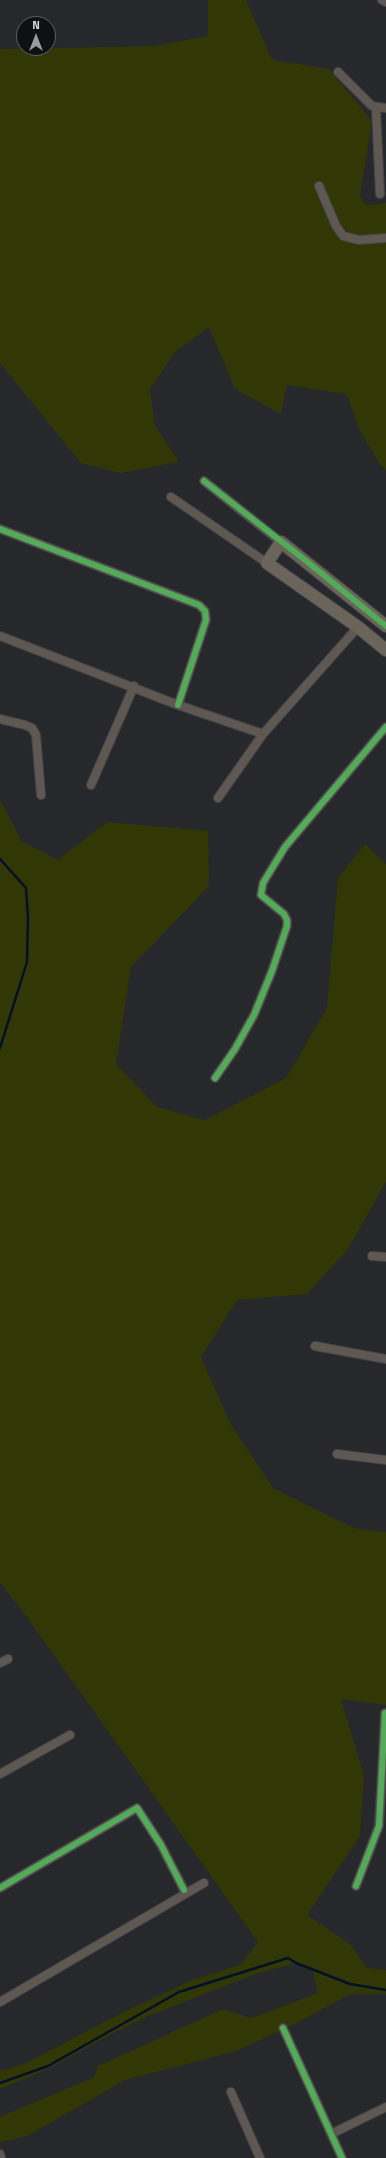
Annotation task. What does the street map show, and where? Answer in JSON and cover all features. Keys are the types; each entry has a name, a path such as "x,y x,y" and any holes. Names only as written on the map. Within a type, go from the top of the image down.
{"street":[{"path":"382,0 386,2"},
{"path":"338,72 372,106 386,108"},
{"path":"376,107 380,194"},
{"path":"319,186 336,226 343,236 359,240 386,238"},
{"path":"204,481 386,626"},
{"path":"170,497 358,627 386,650"},
{"path":"0,529 199,604 205,611 206,620 178,705"},
{"path":"267,563 281,542"},
{"path":"218,798 263,734 358,627"},
{"path":"0,636 134,686 178,705 263,734"},
{"path":"91,785 134,686"},
{"path":"0,718 32,728 36,735 41,795"},
{"path":"214,1078 235,1049 254,1015 272,971 287,926 288,920 284,914 261,895 263,883 285,847 386,727"},
{"path":"372,1256 386,1258"},
{"path":"315,1346 386,1359"},
{"path":"337,1454 386,1460"},
{"path":"0,1663 8,1659"},
{"path":"356,1886 380,1826 385,1713"},
{"path":"0,1774 70,1735"},
{"path":"0,1888 137,1808 161,1845 184,1890"},
{"path":"377,1834 386,1836"},
{"path":"0,2002 204,1883"},
{"path":"283,2028 342,2158"},
{"path":"231,2092 260,2158"},
{"path":"331,2134 386,2107"},
{"path":"0,2154 1,2158"}],"green space":[{"path":"208,0 246,0 272,60 329,69 372,121 360,196 366,205 386,203 386,470 381,466 359,429 347,394 287,385 281,414 235,389 209,327 175,352 150,389 155,425 179,462 121,473 81,463 0,363 0,49 16,49 16,56 56,56 56,48 155,46 208,36"},
{"path":"0,799 22,842 58,860 107,822 208,831 209,886 131,967 116,1064 157,1107 205,1120 286,1078 327,1008 338,878 365,844 386,864 386,1181 349,1248 307,1294 237,1300 201,1357 230,1423 273,1488 356,1529 386,1532 386,1705 341,1699 364,1776 360,1836 307,1915 350,1944 367,1968 386,1970 386,1994 350,1994 297,2023 236,2051 125,2080 27,2136 0,2142 0,2117 94,2077 98,2066 223,2009 251,2018 318,1993 313,1972 296,1963 256,1974 153,2014 113,2033 46,2070 0,2089 0,2071 24,2064 126,2011 192,1980 240,1965 258,1942 29,1620 0,1582"}],"waterway":[{"path":"0,859 26,888 28,918 27,962 0,1048"},
{"path":"0,2083 48,2066 179,1992 288,1958 296,1963 350,1984 386,1990"}],"cycle path":[{"path":"204,481 386,626"},
{"path":"0,529 199,605 205,611 206,620 178,705"},
{"path":"215,1078 235,1049 254,1015 272,971 287,926 287,920 284,914 261,895 263,883 285,847 386,727"},
{"path":"356,1886 379,1826 385,1713"},
{"path":"0,1888 137,1808 161,1845 184,1890"},
{"path":"283,2028 342,2158"}]}
